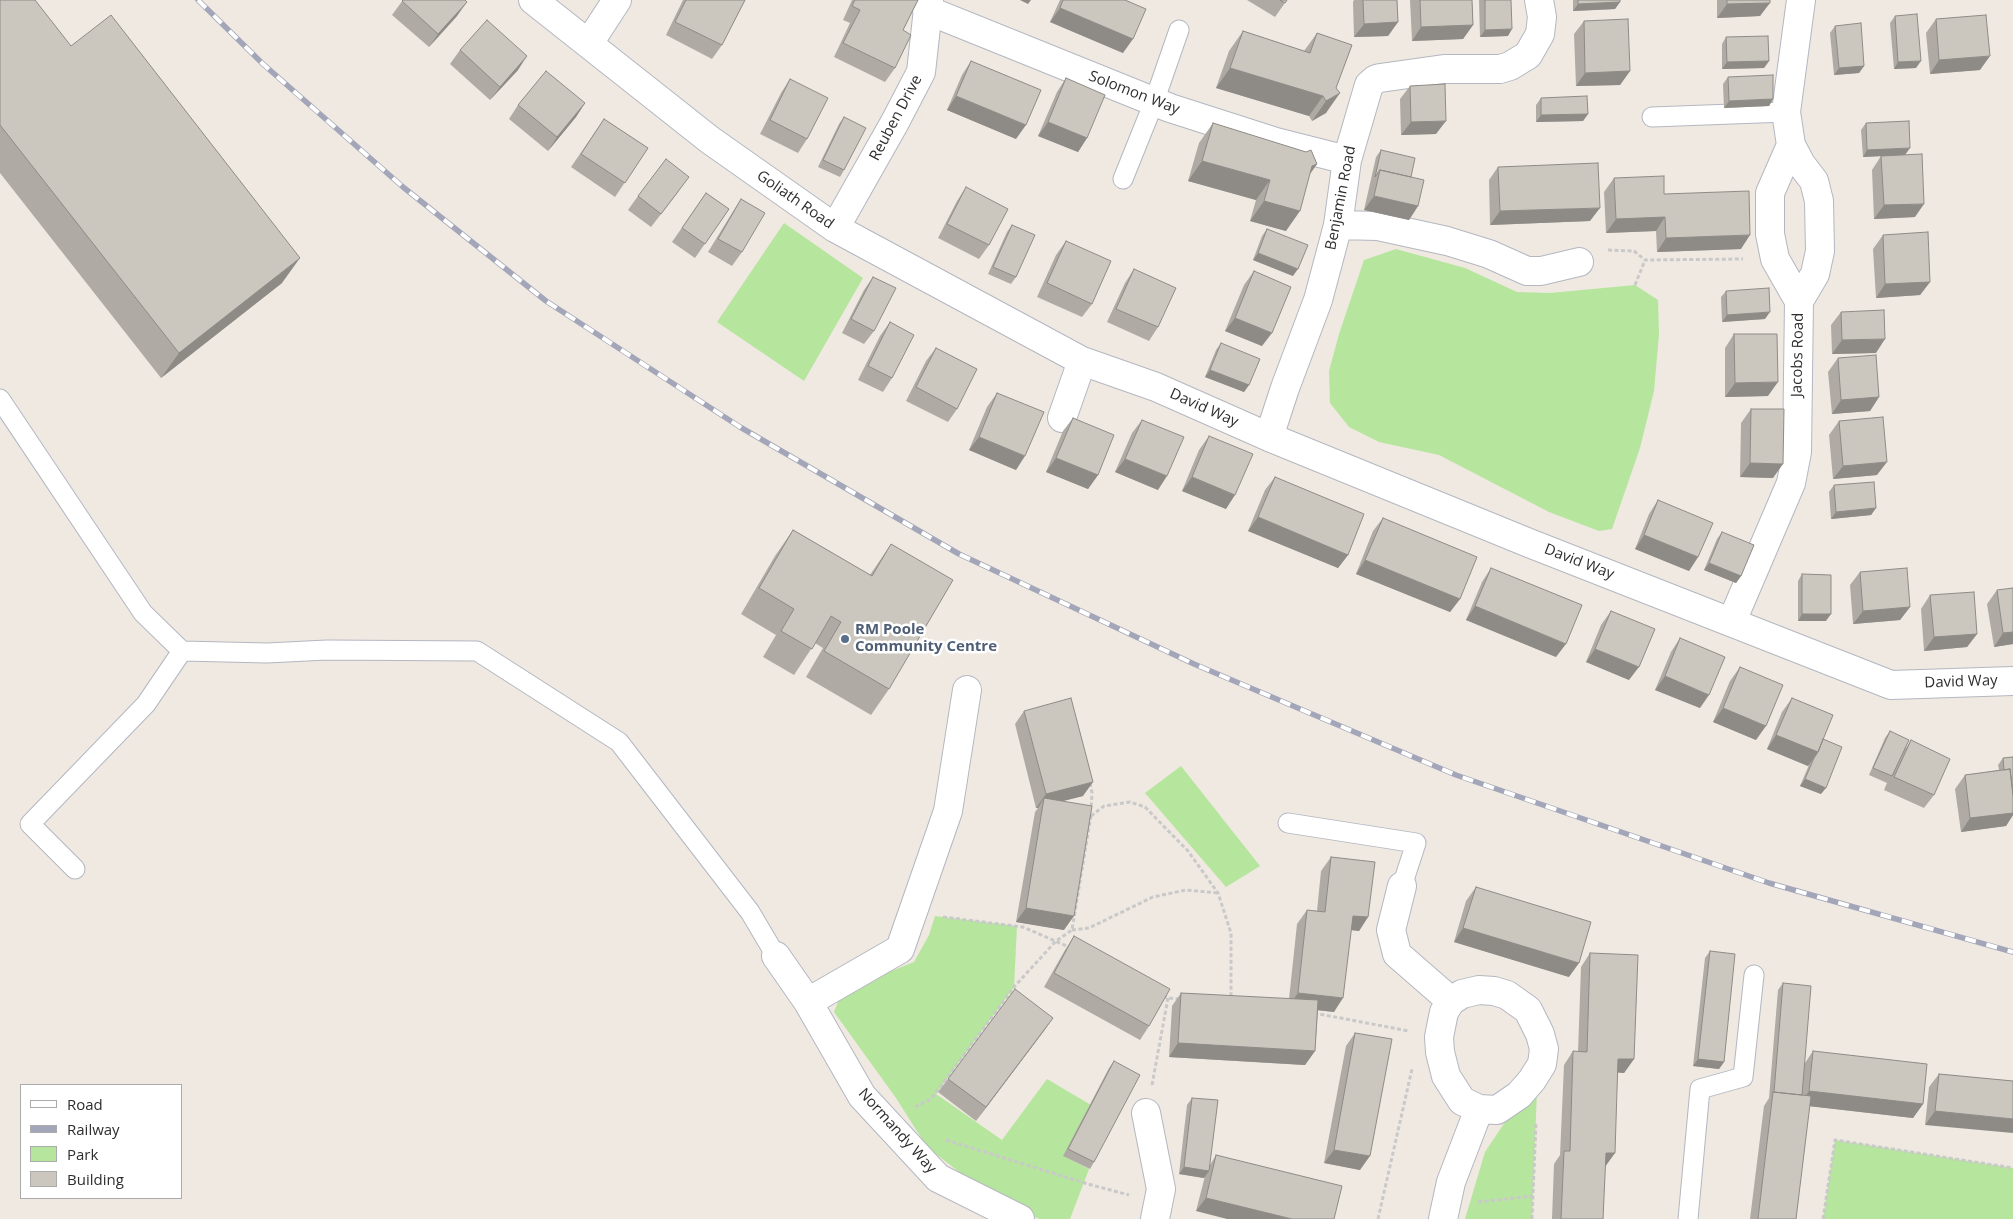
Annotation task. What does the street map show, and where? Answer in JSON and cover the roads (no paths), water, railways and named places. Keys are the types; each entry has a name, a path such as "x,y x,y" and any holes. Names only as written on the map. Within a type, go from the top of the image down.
{"street":[{"name":"Goliath Road","path":"533,0 710,140 834,228 1082,361 1156,387"},
{"path":"589,43 617,0"},
{"name":"Benjamin Road","path":"1269,437 1318,300 1338,225 1347,160 1367,90 1372,82 1380,78 1444,70 1500,69 1510,66 1528,55 1540,34 1542,17 1539,0"},
{"path":"1800,301 1815,274 1820,251 1819,201 1814,181 1801,164 1792,145 1786,112 1801,0"},
{"name":"Solomon Way","path":"928,5 1154,102 1276,142 1347,160"},
{"name":"Reuben Drive","path":"834,228 895,122 921,72 928,5"},
{"name":"Jacobs Road","path":"1732,621 1791,483 1797,452 1800,301 1774,259 1770,234 1770,193 1792,145"},
{"path":"1338,225 1378,226 1447,240 1489,254 1528,271 1541,271 1579,262"},
{"path":"1062,418 1082,361"},
{"name":"David Way","path":"1156,387 1269,437 1529,542 1891,684 2013,681"},
{"path":"808,1002 900,949 948,811 967,690"},
{"path":"1402,886 1391,930 1397,954 1451,1001"},
{"name":"Normandy Way","path":"776,956 808,1002 862,1096 884,1120 938,1178 1020,1219"},
{"path":"1479,990 1494,991 1507,995 1528,1010 1540,1034 1544,1049 1542,1064 1532,1080 1519,1095 1498,1110 1479,1109 1462,1101 1453,1089 1442,1064 1439,1037 1444,1012 1451,1001 1462,994 1479,990"},
{"path":"1445,1211 1451,1182 1479,1109"},
{"path":"1146,1113 1162,1189 1157,1211"}],"lane":[{"path":"1123,179 1154,102 1179,30"},
{"path":"1652,117 1786,112"},
{"path":"0,399 143,613 182,651 267,653 327,650 477,651 619,742 750,912 776,956"},
{"path":"75,869 30,824 146,704 182,651"},
{"path":"1288,823 1416,843 1402,886"},
{"path":"1688,1219 1700,1089 1743,1077 1754,975"}],"railway":[{"path":"198,0 263,64 403,187 546,301 740,427 959,554 1194,664 1456,775 1769,883 2013,952"}],"place":[{"name":"RM Poole Community Centre","path":"845,639"}]}
